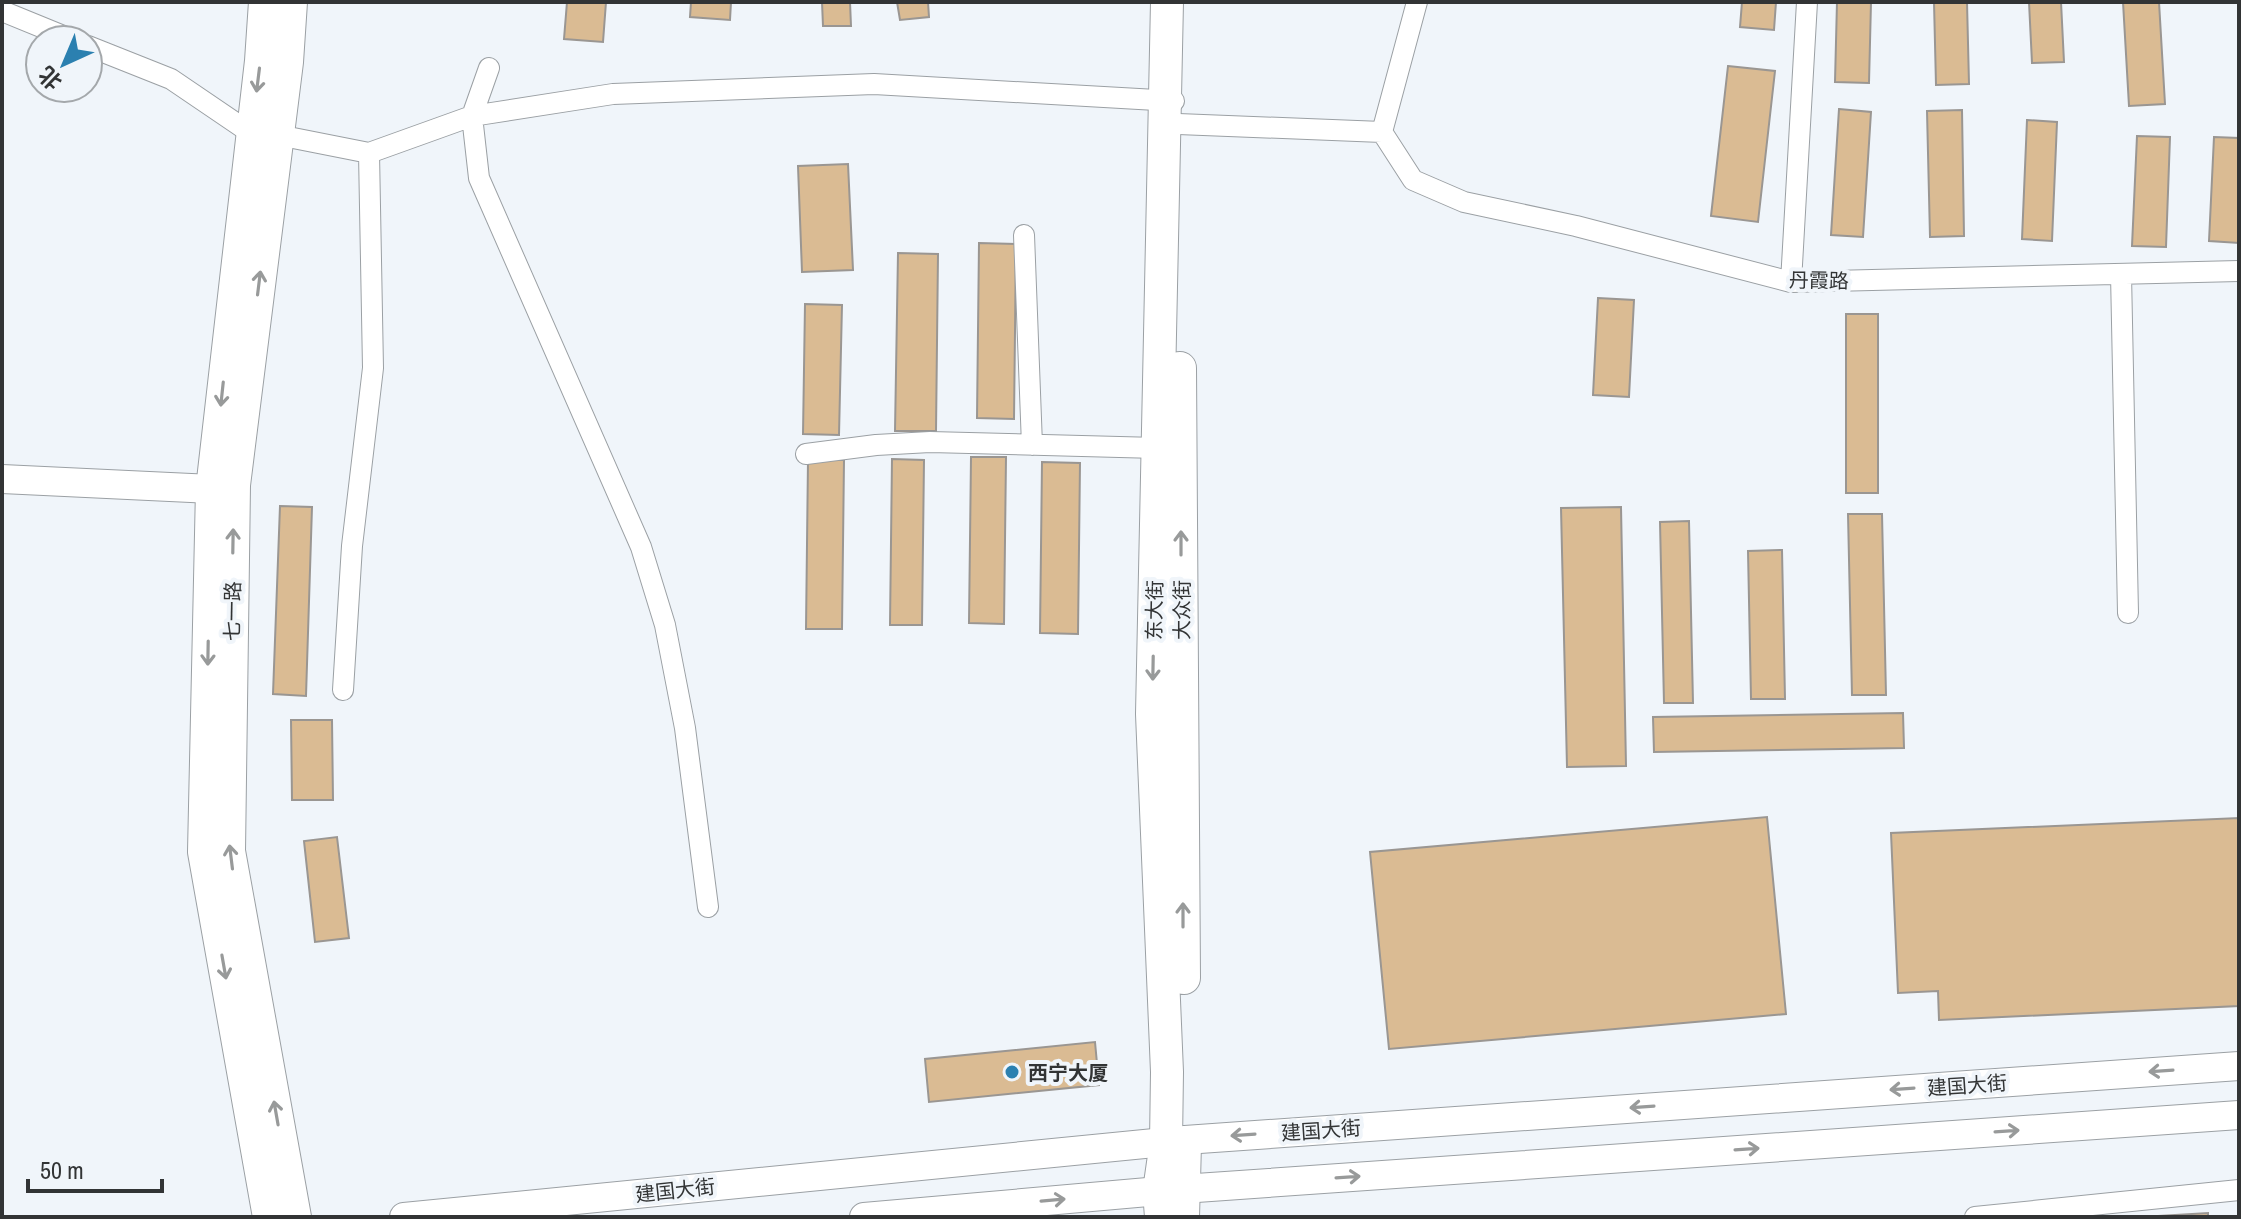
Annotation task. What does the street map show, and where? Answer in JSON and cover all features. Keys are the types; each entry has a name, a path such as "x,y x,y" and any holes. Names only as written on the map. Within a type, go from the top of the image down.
{"main road":[{"name":"七一路","path":"265,2 265,135 234,485 229,851 295,1217"},
{"name":"七一路","path":"269,1217 204,852 212,489 265,135 291,2"},
{"name":"东大街","path":"1167,2 1173,108 1157,448 1152,714 1167,1072 1176,1141 1171,1204"},
{"name":"大众街","path":"1176,1141 1173,108 1181,2"}],"street":[{"path":"104,52 171,79 265,135 369,153 472,116 613,94 874,84 1173,108 1382,132 1417,2"},
{"path":"1791,282 1807,2"},
{"path":"2,11 34,24"},
{"path":"489,68 472,116 479,178 641,547 661,612 685,728 708,907"},
{"name":"丹霞路","path":"1382,132 1413,180 1464,202 1576,226 1791,282 2239,271"},
{"path":"343,690 352,546 373,368 369,153"},
{"path":"1024,235 1032,445"},
{"path":"2121,274 2128,613"},
{"path":"806,454 930,442 1157,448"},
{"path":"2,479 212,489"},
{"name":"建国大街","path":"404,1217 1176,1141 2239,1066"},
{"path":"864,1217 1171,1204 2239,1115"},
{"path":"1975,1217 2239,1190"}],"building":[{"path":"567,2 606,2 603,42 564,39"},
{"path":"691,2 731,2 730,20 690,17"},
{"path":"822,2 850,2 851,26 823,26"},
{"path":"897,2 928,2 929,17 900,20"},
{"path":"1742,2 1776,2 1774,30 1740,27"},
{"path":"1837,2 1871,2 1869,83 1835,82"},
{"path":"1934,2 1967,2 1969,84 1936,85"},
{"path":"2029,2 2061,2 2064,62 2032,63"},
{"path":"2123,2 2159,2 2165,104 2129,106"},
{"path":"1728,66 1775,71 1758,222 1711,216"},
{"path":"1839,109 1871,112 1863,237 1831,235"},
{"path":"1962,110 1964,236 1930,237 1927,111"},
{"path":"2027,120 2057,122 2052,241 2022,239"},
{"path":"2137,136 2170,137 2166,247 2132,246"},
{"path":"2214,137 2239,138 2239,243 2209,241"},
{"path":"848,164 853,270 802,272 798,166"},
{"path":"979,243 1016,244 1014,419 977,418"},
{"path":"898,253 938,254 936,431 895,431"},
{"path":"1598,298 1634,300 1629,397 1593,395"},
{"path":"805,304 842,305 839,435 803,434"},
{"path":"1846,314 1878,314 1878,493 1846,493"},
{"path":"971,457 1006,457 1004,624 969,623"},
{"path":"892,459 924,460 922,625 890,625"},
{"path":"808,460 844,460 842,629 806,629"},
{"path":"1042,462 1080,463 1078,634 1040,633"},
{"path":"280,506 312,507 306,696 273,694"},
{"path":"1621,507 1626,766 1567,767 1561,508"},
{"path":"1848,514 1882,514 1886,695 1852,695"},
{"path":"1689,521 1693,703 1664,703 1660,522"},
{"path":"1782,550 1785,699 1751,699 1748,551"},
{"path":"1903,713 1904,748 1654,752 1653,717"},
{"path":"291,720 332,720 333,800 292,800"},
{"path":"1767,817 1786,1014 1389,1049 1370,852"},
{"path":"2239,818 2239,1006 1939,1020 1938,991 1898,993 1891,833"},
{"path":"337,837 349,938 315,942 304,841"},
{"name":"西宁大厦","path":"1095,1042 1099,1085 929,1102 925,1059"},
{"path":"2208,1213 2208,1217 2141,1217"}],"place":[{"name":"西宁大厦","path":"1012,1072"}]}
